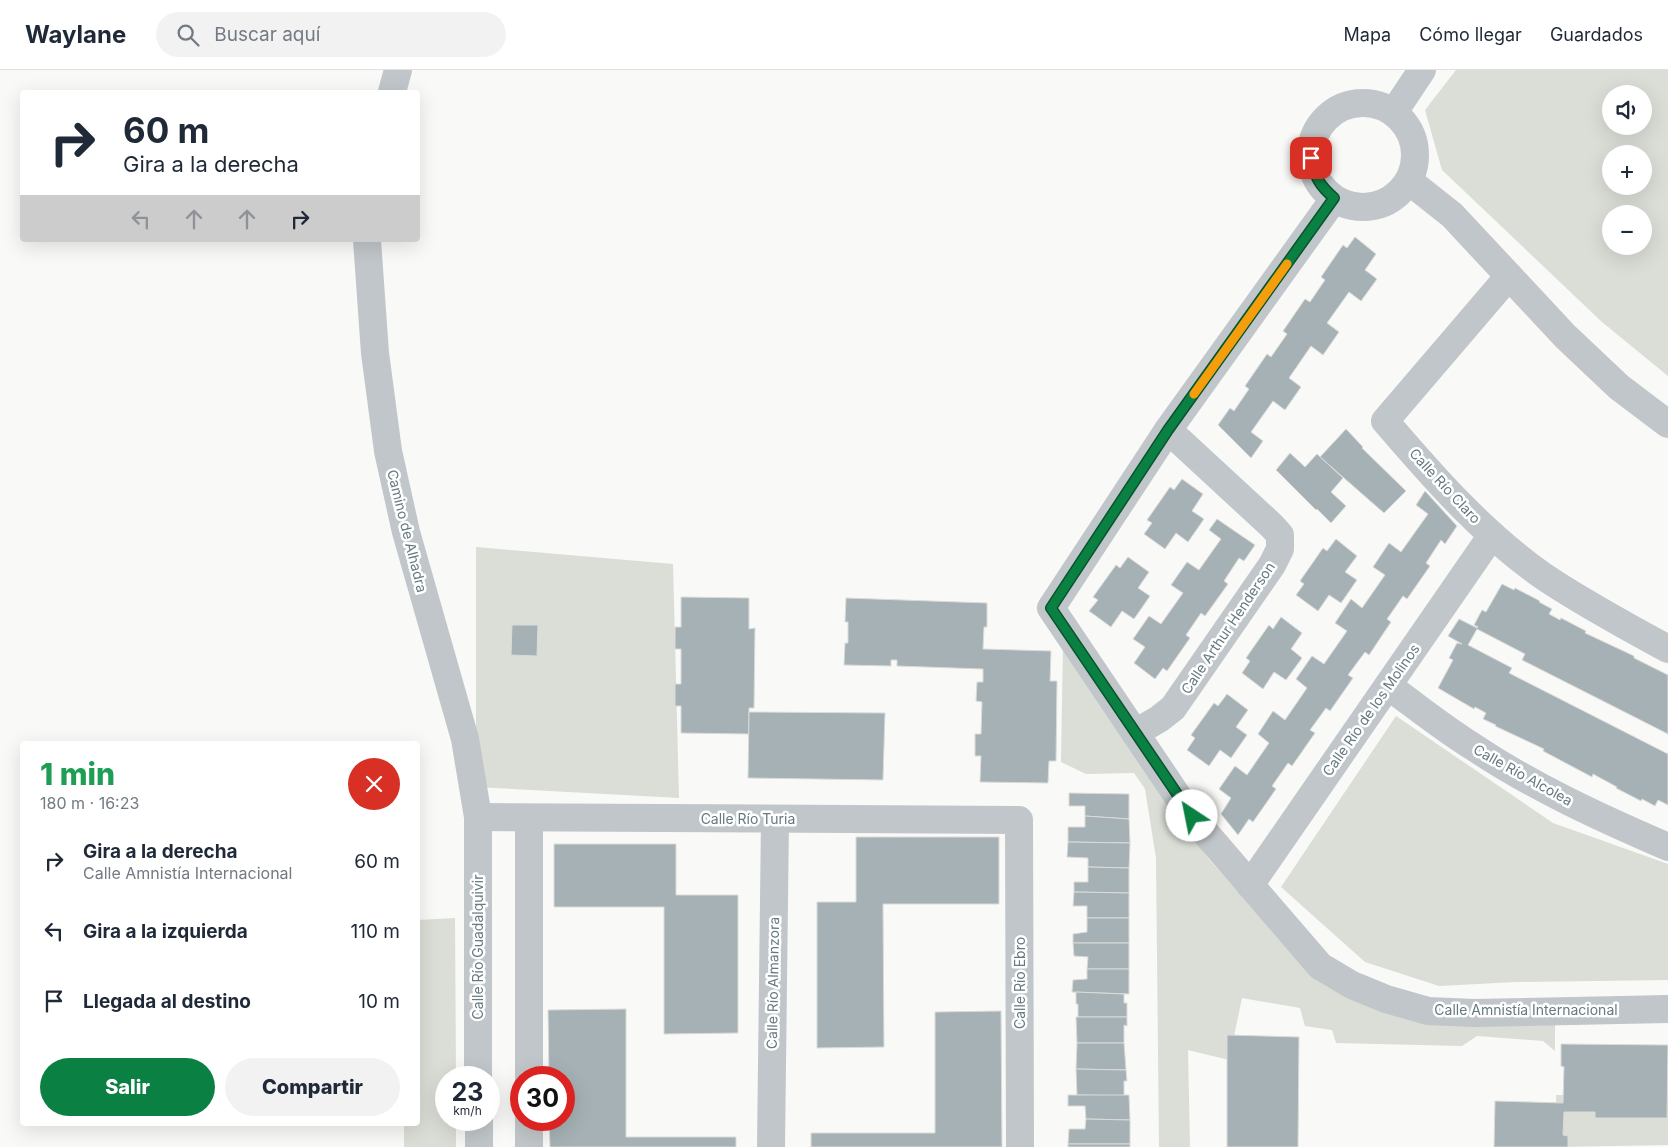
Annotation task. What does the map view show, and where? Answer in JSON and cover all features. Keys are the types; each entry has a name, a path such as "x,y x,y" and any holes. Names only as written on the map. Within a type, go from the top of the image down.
{"street":[{"path":"393,90 398,70"},
{"path":"1394,112 1422,70"},
{"path":"1361,102 1378,105 1394,112 1405,122 1413,136 1416,151 1415,167 1409,181 1398,195 1384,204 1367,208 1349,206 1334,198 1322,188 1314,174 1311,158 1312,143 1318,128 1329,115 1344,106 1361,102"},
{"path":"1409,181 1452,215 1565,336 1619,387 1668,424"},
{"name":"Calle Amnistía Internacional","path":"1334,198 1168,430 1051,608 1192,816 1320,966 1352,985 1386,1000 1428,1011 1474,1013 1668,1009"},
{"name":"Camino de Alhadra","path":"367,242 375,353 388,451 406,532 464,739 478,817"},
{"name":"Calle Río Claro","path":"1509,276 1385,421 1446,492 1492,535 1543,575 1615,620 1668,649"},
{"name":"Calle Arthur Henderson","path":"1135,733 1173,708 1272,565 1280,549 1280,535 1272,526 1168,430"},
{"name":"Calle Río de los Molinos","path":"1250,885 1492,535"},
{"name":"Calle Río Alcolea","path":"1388,686 1472,747 1544,788 1606,820 1668,847"},
{"name":"Calle Río Turia","path":"478,817 1019,820"},
{"name":"Calle Río Guadalquivir","path":"478,817 478,1066"},
{"path":"529,818 529,1066"},
{"name":"Calle Río Almanzora","path":"771,1147 775,819"},
{"name":"Calle Río Ebro","path":"1019,820 1020,1147"},
{"path":"478,1131 478,1147"},
{"path":"529,1131 529,1147"}],"shaded area":[{"path":"1456,70 1668,70 1668,376 1602,322 1442,170 1425,110"},
{"path":"476,547 673,564 679,798 476,787"},
{"path":"1063,645 1207,857 1313,977 1555,1021 1555,1051 1543,1041 1477,1036 1462,1046 1336,1043 1332,1030 1305,1026 1300,1008 1242,998 1229,1060 1188,1050 1190,1147 1159,1147 1156,858 1145,789 1134,773 1086,774 1061,762"},
{"path":"1396,716 1553,823 1668,864 1668,980 1516,982 1439,986 1365,962 1281,887"},
{"path":"455,918 456,1066 435,1066 435,1131 456,1131 456,1147 404,1147 404,1126 420,1126 420,920"},
{"path":"1556,1095 1668,1098 1668,1145 1558,1147"}],"building":[{"path":"1355,237 1376,254 1365,270 1377,279 1361,301 1349,292 1327,323 1339,332 1323,355 1311,346 1289,378 1301,387 1285,410 1273,401 1251,432 1263,441 1251,458 1218,425 1230,408 1234,411 1249,389 1245,386 1267,354 1271,357 1287,334 1283,331 1305,299 1310,302 1325,280 1321,277 1343,245 1347,248"},
{"path":"1346,429 1362,448 1406,491 1384,513 1320,457"},
{"path":"1290,453 1305,467 1317,454 1343,478 1331,492 1346,506 1331,523 1276,470"},
{"path":"1182,479 1203,494 1192,511 1204,519 1188,542 1176,533 1165,549 1144,534 1152,523 1147,520 1170,487 1174,490"},
{"path":"1425,491 1457,526 1445,544 1441,540 1426,563 1430,566 1407,599 1403,596 1387,619 1391,622 1369,655 1365,652 1348,675 1353,678 1330,711 1326,708 1310,730 1315,733 1292,766 1288,763 1272,786 1276,789 1253,822 1249,819 1238,835 1221,814 1231,798 1219,789 1235,766 1247,775 1269,743 1258,734 1273,711 1285,720 1307,688 1296,679 1312,656 1324,664 1347,631 1335,623 1351,599 1362,608 1385,575 1373,567 1389,543 1401,552 1428,514 1416,505"},
{"path":"1217,519 1255,545 1244,561 1239,558 1224,581 1228,584 1205,616 1201,613 1186,635 1190,638 1167,671 1163,668 1155,679 1134,663 1145,647 1133,639 1149,616 1161,624 1183,593 1171,585 1187,562 1199,570 1221,539 1209,530"},
{"path":"1336,539 1357,556 1345,572 1357,580 1341,603 1329,595 1318,611 1296,595 1304,584 1300,581 1323,548 1327,551"},
{"path":"1128,557 1149,572 1138,588 1150,596 1134,619 1122,611 1111,627 1089,611 1098,600 1093,597 1116,565 1120,568"},
{"path":"1502,584 1514,590 1515,588 1540,601 1552,609 1549,614 1560,620 1561,618 1586,631 1585,633 1634,656 1634,658 1668,675 1668,734 1522,660 1525,654 1477,629 1468,645 1512,668 1509,673 1668,754 1668,805 1658,800 1655,806 1642,799 1641,801 1593,774 1592,777 1543,751 1544,749 1495,726 1483,719 1486,713 1475,707 1474,709 1438,688 1453,660 1449,658 1457,643 1462,644 1448,636 1459,619 1477,628 1474,625 1482,610 1486,612"},
{"path":"681,597 749,598 749,629 755,628 754,708 749,708 749,734 681,733 681,706 675,706 675,684 681,684 681,649 675,649 675,627 681,627"},
{"path":"846,598 987,603 987,627 984,627 983,649 1051,651 1050,681 1057,681 1056,761 1049,761 1048,783 980,782 981,756 975,756 975,734 981,734 982,702 976,701 977,682 983,682 983,669 897,666 897,660 891,660 891,666 844,665 845,643 848,643 848,622 845,622"},
{"path":"1281,617 1302,633 1291,649 1302,658 1286,680 1274,672 1263,689 1242,673 1250,661 1246,658 1269,625 1273,629"},
{"path":"512,625 538,625 537,656 511,655"},
{"path":"1227,694 1248,710 1236,727 1247,735 1231,758 1220,750 1209,766 1187,750 1195,738 1191,735 1214,703 1218,706"},
{"path":"749,712 885,713 883,780 748,778"},
{"path":"1069,793 1129,794 1129,819 1085,816 1085,806 1069,806"},
{"path":"1085,816 1129,819 1130,843 1068,842 1068,827 1085,827"},
{"path":"856,837 999,837 999,904 883,904 884,1047 817,1048 817,902 856,902"},
{"path":"1068,842 1130,843 1129,868 1088,867 1088,858 1067,857"},
{"path":"554,844 676,844 676,895 738,895 738,1033 664,1034 664,907 554,907"},
{"path":"1088,867 1129,868 1129,893 1074,892 1074,882 1088,882"},
{"path":"1074,892 1129,893 1129,918 1087,918 1087,906 1073,906"},
{"path":"1087,918 1129,918 1129,943 1073,943 1073,934 1087,932"},
{"path":"1073,943 1129,943 1129,969 1087,969 1088,957 1074,956"},
{"path":"1087,969 1129,969 1129,994 1072,992 1073,980 1087,979"},
{"path":"1076,992 1124,994 1124,1003 1127,1003 1127,1017 1078,1017"},
{"path":"626,1009 626,1137 736,1137 736,1147 550,1147 549,1131 575,1131 575,1066 549,1066 548,1010"},
{"path":"1001,1011 1002,1147 811,1147 811,1133 935,1133 935,1012"},
{"path":"1076,1017 1127,1017 1127,1026 1124,1025 1124,1043 1077,1043"},
{"path":"1227,1035 1299,1037 1298,1147 1227,1147"},
{"path":"1077,1043 1124,1043 1126,1070 1076,1069"},
{"path":"1561,1044 1668,1045 1667,1118 1595,1118 1595,1112 1564,1112 1563,1135 1568,1136 1568,1147 1494,1147 1495,1101 1563,1103 1564,1067 1561,1066"},
{"path":"1076,1069 1126,1070 1127,1081 1124,1081 1124,1096 1077,1095"},
{"path":"1068,1095 1129,1095 1130,1120 1086,1119 1085,1106 1068,1106"},
{"path":"1086,1119 1130,1120 1130,1144 1068,1144 1069,1129 1085,1129"},
{"path":"1068,1144 1130,1144 1130,1147 1068,1147"}],"slow traffic":[{"path":"1194,394 1287,264"}],"route":[{"path":"1192,816 1051,608 1168,430 1334,198 1322,188 1314,174 1311,158"}]}
